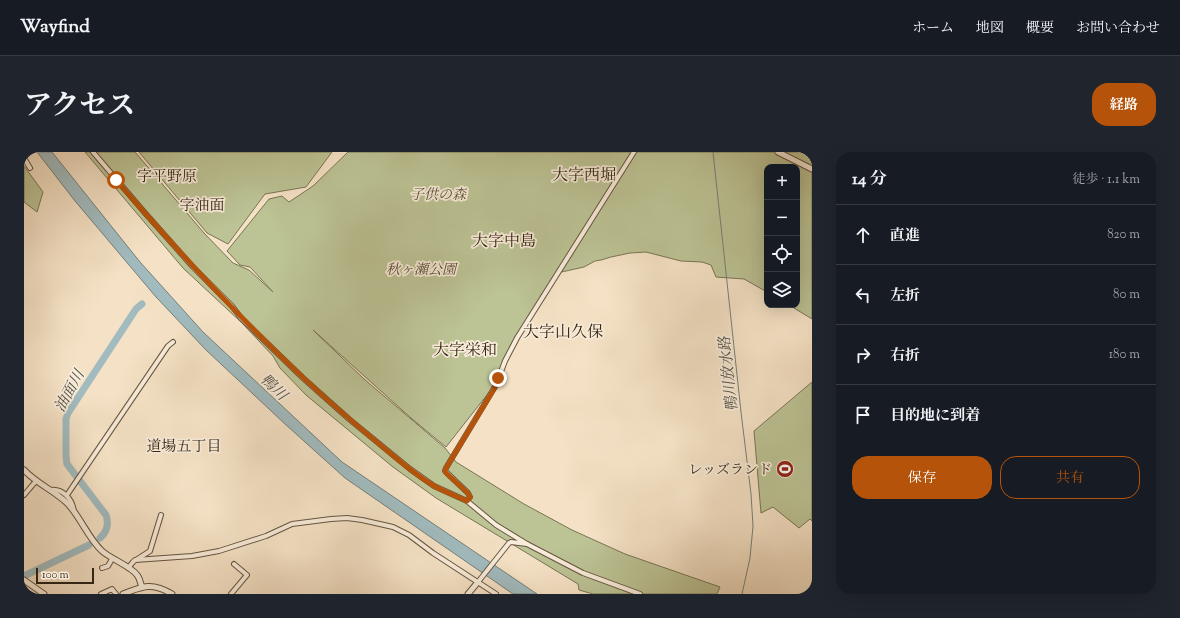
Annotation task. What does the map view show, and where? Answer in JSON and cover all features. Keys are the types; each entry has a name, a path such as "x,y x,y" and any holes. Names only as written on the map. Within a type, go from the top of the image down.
{"street":[{"path":"93,152 193,267 232,306 241,318 303,378 349,419 434,486 467,501 500,528 583,573 640,594"},
{"path":"467,501 470,497 468,493 446,473 446,468 496,385 505,361 517,338 634,152"},
{"path":"778,152 812,169"},
{"path":"24,158 30,168"},
{"path":"67,495 168,346 173,342"},
{"path":"24,470 36,481 66,503 74,511 95,544 112,559 137,575 142,587"},
{"path":"24,495 36,481"},
{"path":"50,490 54,489 67,495 74,511"},
{"path":"128,568 133,562 150,552 161,514"},
{"path":"136,560 184,557 220,551 262,537 292,524 347,518 392,528 409,535 433,553 496,594"},
{"path":"468,594 506,545 511,542 527,544"},
{"path":"102,568 108,566 112,559"},
{"path":"231,594 247,575 234,564"},
{"path":"24,580 44,594"},
{"path":"123,594 142,587 156,586 172,594"},
{"path":"101,594 112,589 116,594"}],"green space":[{"name":"秋ヶ瀬公園","path":"85,152 135,152 204,233 233,263 249,270 273,292 250,267 240,265 227,251 269,199 282,196 289,202 313,186 348,152 802,152 812,158 812,319 794,308 800,308 800,164 764,164 764,290 744,279 716,277 711,265 702,262 681,261 646,252 630,253 611,257 595,261 584,267 557,273 526,322 494,386 446,447 411,418 313,330 364,379 445,448 456,462 524,504 572,530 625,554 720,587 717,594 593,594 579,590 578,584 436,498 393,467 306,395 280,368 273,356 242,323 183,268"},
{"path":"139,152 332,152 306,187 265,194 228,244 207,233"},
{"path":"24,166 43,192 37,212 24,202"},
{"name":"レッズランド","path":"812,382 812,521 810,519 799,528 773,507 761,513 754,431"}],"water":[{"path":"37,152 52,152 140,262 203,332 342,462 537,594 513,594 345,478 206,350 156,297 75,201"}],"waterway":[{"name":"鴨川放水路","path":"713,152 751,494 753,526 750,558 742,594"},
{"name":"油面川","path":"100,538 107,528 106,515 67,464 66,419 68,413 136,309 142,304"},
{"name":"油面川","path":"24,576 89,545"}],"place":[{"name":"レッズランド","path":"785,469"}],"district":[{"name":"大字西堀","path":"584,174"},
{"name":"字平野原","path":"167,176"},
{"name":"字油面","path":"202,205"},
{"name":"大字中島","path":"504,240"},
{"name":"大字山久保","path":"563,331"},
{"name":"大字栄和","path":"465,349"},
{"name":"道場五丁目","path":"184,446"}],"route":[{"path":"116,180 193,267 232,306 241,318 303,378 349,419 410,469 434,486 467,501 470,498 468,493 445,471 494,389 498,378"}],"park label":[{"name":"子供の森","path":"438,194"}],"water label":[{"name":"鴨川","path":"274,387"}]}
